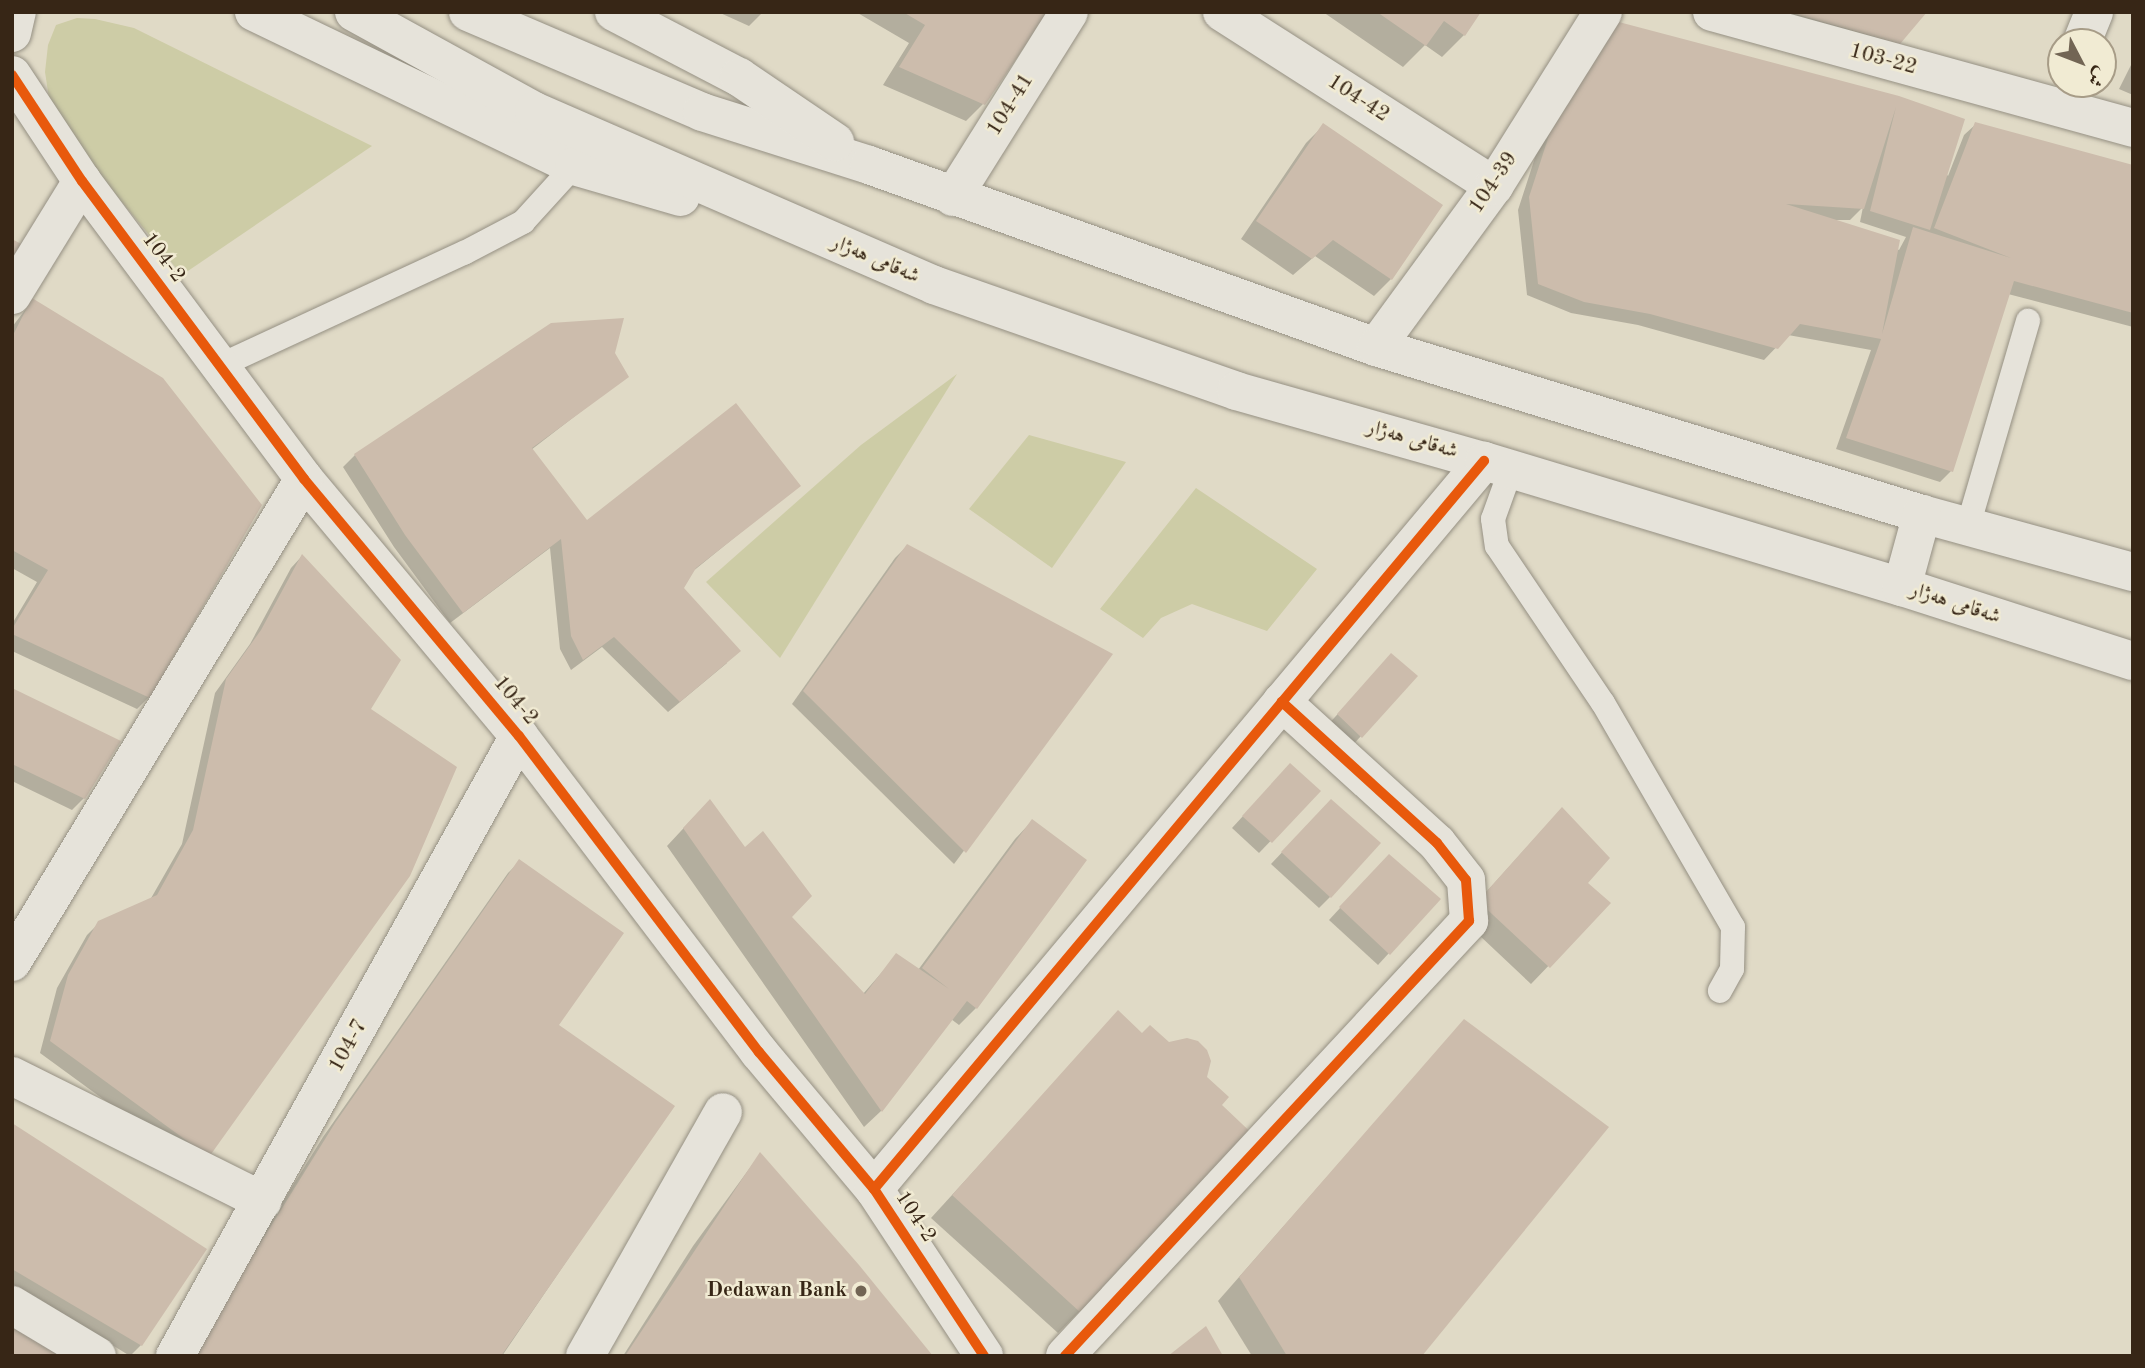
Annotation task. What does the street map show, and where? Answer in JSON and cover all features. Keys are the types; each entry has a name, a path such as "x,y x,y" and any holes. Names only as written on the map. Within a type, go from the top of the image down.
{"street":[{"path":"12,33 17,12"},
{"name":"شەقامی هەژار","path":"254,12 574,166 819,237"},
{"name":"شەقامی هەژار","path":"354,12 534,111 934,285 1236,391 1498,465 1902,587 2133,661"},
{"path":"468,12 702,112 869,165 1376,347 1922,513 2133,572"},
{"path":"614,12 739,77 869,165"},
{"name":"104-41","path":"953,197 1069,12"},
{"name":"104-42","path":"1222,12 1494,186"},
{"name":"104-39","path":"1376,347 1494,186 1603,12"},
{"name":"103-22","path":"1712,12 2047,92"},
{"name":"104-2","path":"12,75 82,181 304,479 519,736 759,1052 874,1189 984,1356"},
{"name":"103-22","path":"2066,98 2133,128"},
{"path":"12,295 82,181"},
{"path":"874,1189 1282,702 1498,465"},
{"path":"12,962 304,479"},
{"path":"1902,587 1922,513"},
{"path":"1065,1356 1469,921 1466,880 1437,842 1282,702"},
{"name":"104-7","path":"175,1356 264,1201 519,736"},
{"path":"12,1076 264,1201"},
{"path":"584,1356 723,1112"},
{"path":"12,1305 97,1356"}],"lane":[{"path":"219,366 464,253 523,222 574,166"},
{"path":"1968,526 2028,321"},
{"path":"1498,465 1493,519 1496,546 1603,703 1733,927 1732,969 1720,991"}],"green space":[{"path":"77,18 95,19 134,28 372,146 182,275 94,168 49,98 45,72 48,45 56,25"},
{"path":"957,374 780,658 706,582 861,445"},
{"path":"1029,435 1126,462 1052,568 969,509"},
{"path":"1196,488 1317,569 1267,631 1192,604 1161,618 1143,638 1100,609"}],"building":[{"path":"903,12 1048,12 985,105 899,67 925,25"},
{"path":"1377,12 1481,12 1465,36 1444,21 1426,46"},
{"path":"1789,12 1927,12 1900,44"},
{"path":"1615,21 1899,96 1965,119 1930,230 1870,211 1896,107 1864,209 1786,204 1900,240 1882,334 1913,227 2011,258 1934,228 1975,122 2133,165 2133,313 2014,281 1953,472 1846,438 1881,339 1800,324 1778,349 1650,314 1584,302 1538,284 1529,197 1553,123"},
{"path":"1323,123 1443,205 1392,280 1333,240 1312,259 1256,221"},
{"path":"12,239 23,245 12,262"},
{"path":"32,298 163,378 262,505 150,698 12,634 12,629 48,570 12,550 12,337"},
{"path":"624,318 615,353 629,377 532,448 587,520 736,403 801,486 696,568 684,588 741,651 680,702 614,637 583,660 571,636 561,539 463,613 405,535 354,454 551,323"},
{"path":"907,544 1113,654 966,853 803,691"},
{"path":"302,554 401,660 371,709 457,767 410,876 209,1157 50,1041 68,975 98,921 157,895 193,830 226,679 261,630"},
{"path":"1391,653 1418,676 1362,738 1337,714"},
{"path":"12,688 121,741 85,799 12,764"},
{"path":"1290,763 1321,791 1272,843 1242,816"},
{"path":"710,799 745,847 763,831 812,896 792,917 865,994 896,953 949,989 922,968 1032,819 1087,860 977,1009 967,1001 882,1112 683,828"},
{"path":"1331,799 1381,843 1331,898 1281,852"},
{"path":"1562,807 1610,858 1588,883 1611,903 1550,968 1478,901"},
{"path":"1389,854 1441,899 1390,955 1339,907"},
{"path":"519,859 624,933 559,1025 675,1106 501,1356 190,1356 335,1123"},
{"path":"1118,1010 1142,1033 1150,1025 1169,1042 1187,1038 1198,1041 1207,1050 1211,1061 1207,1077 1229,1097 1222,1105 1260,1141 1081,1313 952,1195"},
{"path":"1464,1019 1609,1127 1422,1356 1287,1356 1239,1277"},
{"path":"12,1123 207,1249 142,1346 12,1269"},
{"path":"760,1152 859,1265 933,1356 625,1356"},
{"path":"12,1326 65,1356 12,1356"},
{"path":"1206,1326 1223,1356 1168,1356"}],"cycle path":[{"path":"12,75 82,181 304,479 519,736 759,1052 874,1189 984,1356"},
{"path":"874,1189 1484,461"},
{"path":"1065,1356 1469,921 1466,880 1437,843 1282,702"}],"place":[{"name":"Dedawan Bank","path":"861,1291"}]}
